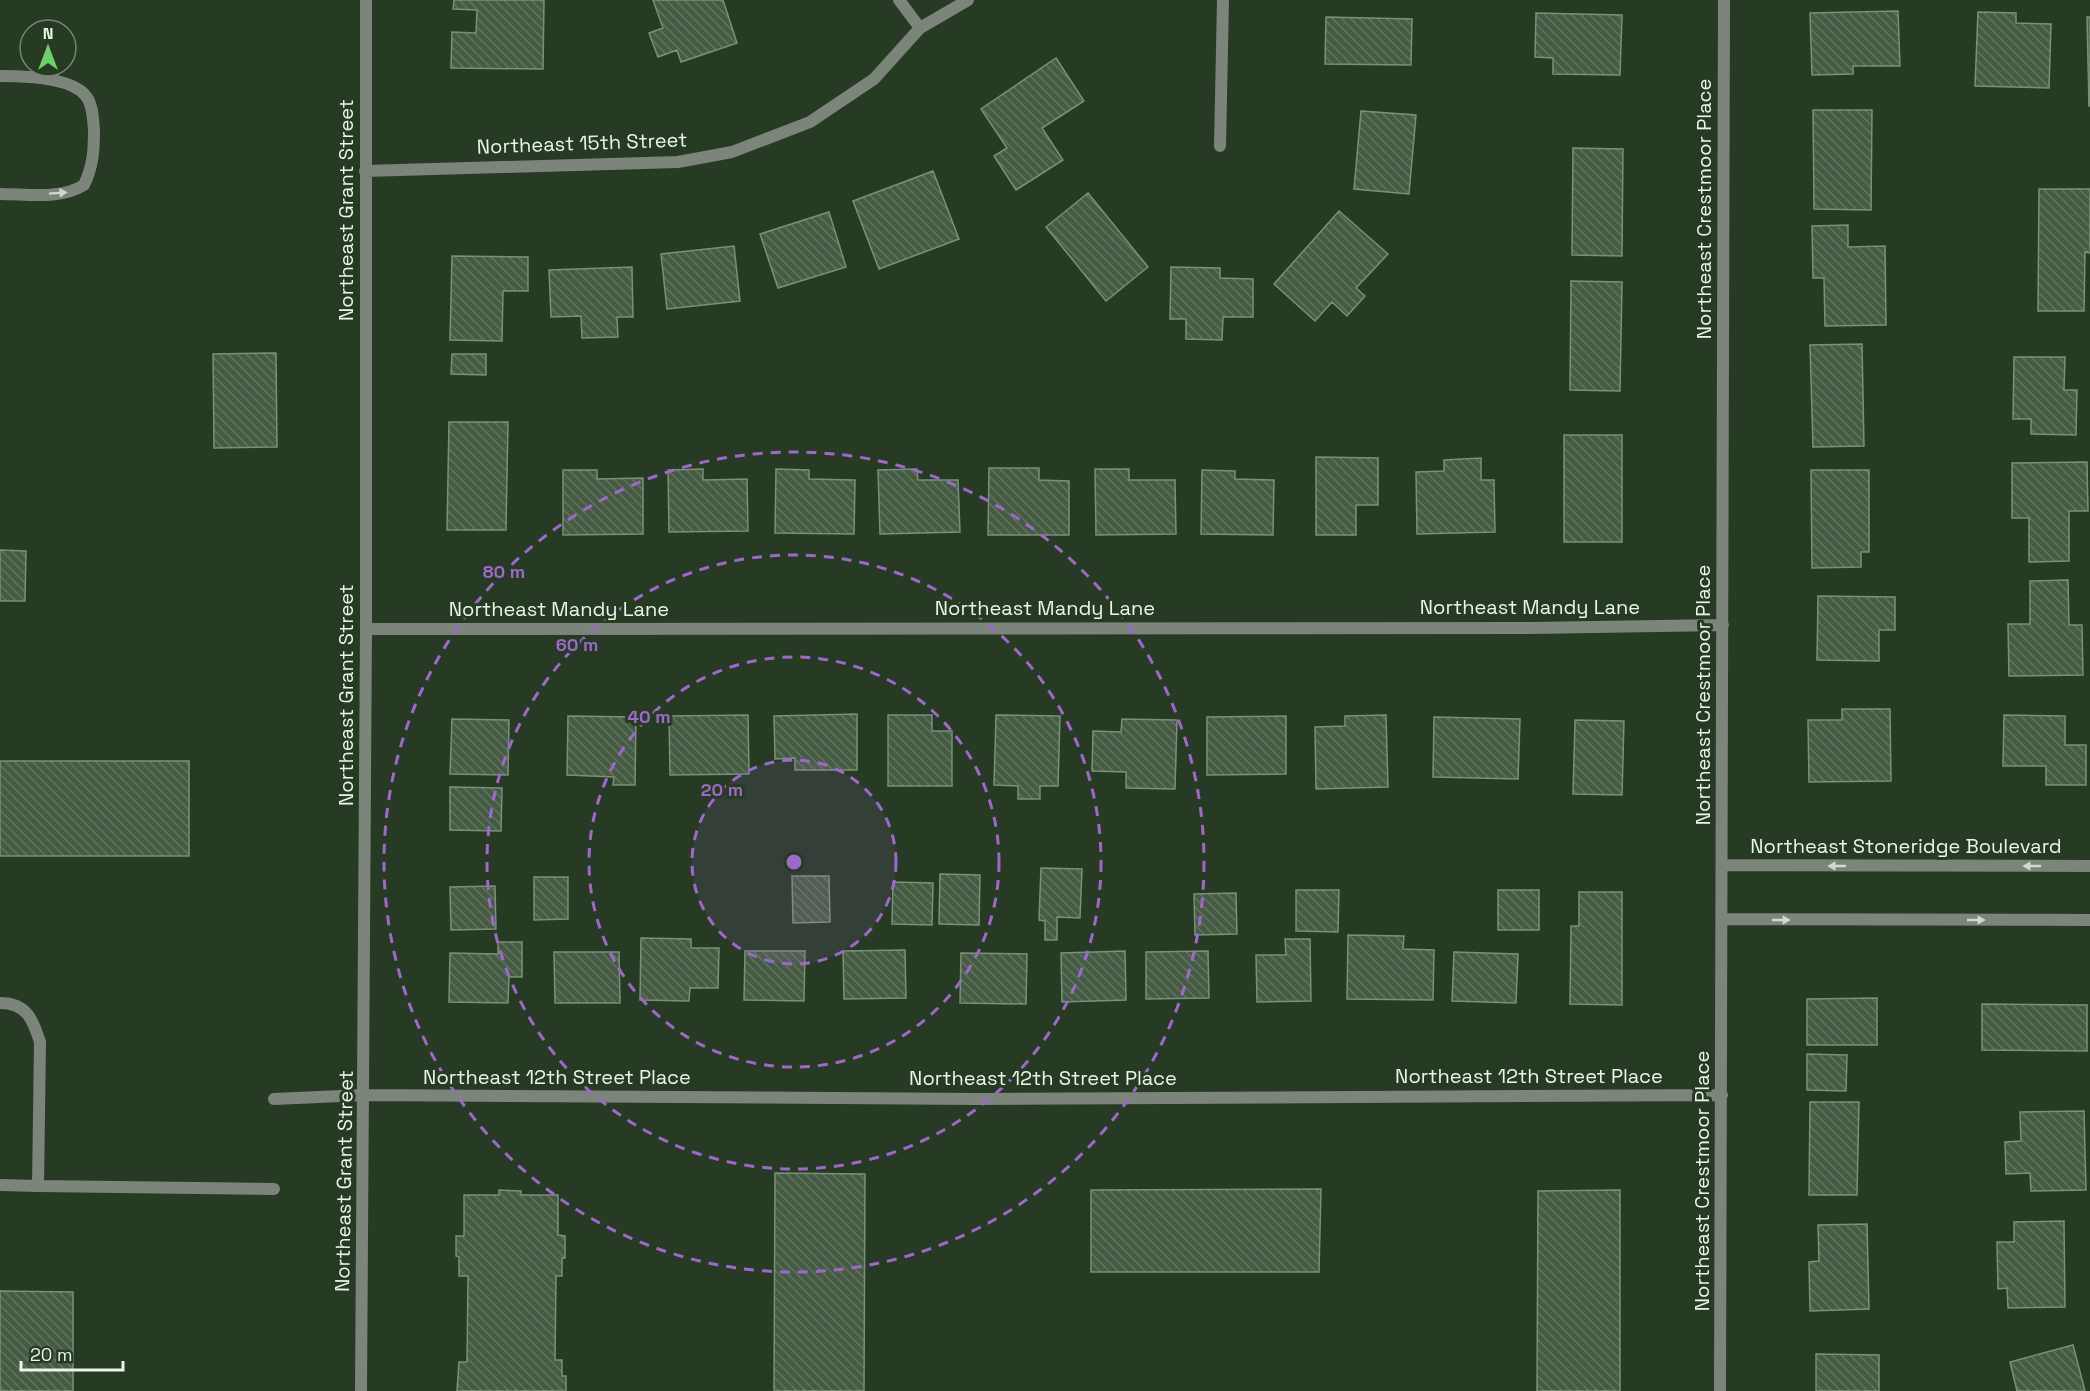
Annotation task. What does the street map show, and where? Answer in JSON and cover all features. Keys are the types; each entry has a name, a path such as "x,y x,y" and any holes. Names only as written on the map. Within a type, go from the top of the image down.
{"street":[{"name":"Northeast Grant Street","path":"362,1391 366,629 366,0"},
{"path":"900,0 920,28"},
{"name":"Northeast 15th Street","path":"365,171 678,162 732,152 810,122 874,80 920,28 968,0"},
{"path":"1220,146 1223,0"},
{"name":"Northeast Crestmoor Place","path":"1720,1391 1724,0"},
{"path":"0,76 42,78 69,84 86,95 93,116 94,153 84,185 74,191 63,194 0,194"},
{"name":"Northeast Mandy Lane","path":"366,629 1723,625"},
{"name":"Northeast Stoneridge Boulevard","path":"1722,865 2090,866"},
{"path":"1722,920 2090,920"},
{"path":"0,1003 12,1003 23,1009 34,1023 40,1042 38,1186"},
{"name":"Northeast 12th Street Place","path":"274,1099 364,1095 980,1099 1722,1095"},
{"path":"0,1185 274,1189"}],"building":[{"path":"454,0 544,0 543,69 451,68 452,32 476,33 477,10 453,9"},
{"path":"653,0 723,0 737,43 681,62 677,50 658,57 649,33 663,28"},
{"path":"1898,11 1900,66 1853,66 1853,74 1812,75 1810,13"},
{"path":"1978,12 2016,13 2016,23 2051,24 2049,88 1975,86"},
{"path":"1536,13 1622,15 1620,75 1553,74 1553,58 1535,57"},
{"path":"1326,17 1412,19 1411,65 1325,64"},
{"path":"2087,17 2090,17 2090,106 2089,106"},
{"path":"1056,58 1084,101 1042,128 1063,160 1016,190 994,156 1007,148 981,109"},
{"path":"1813,110 1872,110 1871,210 1814,209"},
{"path":"1361,111 1416,115 1409,194 1354,189"},
{"path":"1573,148 1623,149 1622,256 1572,255"},
{"path":"933,171 959,239 879,269 853,201"},
{"path":"2039,189 2090,189 2090,253 2085,252 2084,311 2038,311"},
{"path":"1088,193 1148,267 1106,301 1046,227"},
{"path":"1339,211 1388,254 1356,288 1365,296 1347,316 1332,302 1315,321 1274,284"},
{"path":"829,212 846,267 778,288 760,234"},
{"path":"1848,225 1848,247 1885,246 1886,325 1825,326 1824,278 1813,278 1812,226"},
{"path":"734,246 740,301 667,309 661,254"},
{"path":"452,256 528,257 528,291 503,291 502,341 450,340"},
{"path":"632,267 633,317 617,317 618,337 582,338 581,316 551,317 549,270"},
{"path":"1171,267 1220,268 1220,278 1253,279 1253,317 1223,317 1222,340 1186,339 1186,319 1170,319"},
{"path":"1571,281 1622,282 1620,391 1570,390"},
{"path":"1862,344 1864,446 1813,447 1810,345"},
{"path":"276,353 277,447 214,448 213,354"},
{"path":"452,354 486,354 486,375 451,374"},
{"path":"2014,357 2065,357 2064,390 2077,390 2076,435 2031,434 2031,419 2013,419"},
{"path":"449,422 508,422 506,530 447,530"},
{"path":"1564,435 1622,435 1622,542 1564,542"},
{"path":"1316,457 1378,458 1378,505 1356,505 1356,535 1316,535"},
{"path":"1481,458 1481,480 1494,480 1495,532 1417,534 1416,472 1444,471 1444,460"},
{"path":"2087,462 2088,511 2069,511 2069,561 2029,562 2029,518 2012,518 2012,463"},
{"path":"989,468 1039,468 1039,480 1069,481 1069,535 988,535"},
{"path":"703,469 703,480 747,479 748,531 669,532 668,470"},
{"path":"776,469 809,470 809,479 855,480 854,534 775,533"},
{"path":"917,469 918,480 958,480 960,532 880,534 878,470"},
{"path":"1095,469 1129,469 1129,480 1175,480 1176,534 1096,535"},
{"path":"563,470 597,470 597,479 643,478 643,534 563,535"},
{"path":"1202,470 1235,471 1235,479 1274,480 1273,535 1201,534"},
{"path":"1811,470 1869,470 1869,552 1861,552 1861,567 1812,568"},
{"path":"0,550 26,551 25,601 0,601"},
{"path":"2068,580 2069,625 2082,625 2083,675 2009,676 2008,624 2030,624 2030,581"},
{"path":"1818,596 1895,597 1895,630 1879,630 1879,661 1817,660"},
{"path":"1842,709 1890,709 1891,781 1809,782 1808,720 1842,720"},
{"path":"857,714 857,770 795,770 795,758 775,759 774,716"},
{"path":"748,715 749,774 670,775 669,716"},
{"path":"888,715 932,715 932,731 952,731 952,786 888,786"},
{"path":"996,715 1060,716 1058,786 1040,786 1040,799 1018,799 1018,786 994,785"},
{"path":"1386,715 1388,787 1316,789 1315,727 1345,726 1345,716"},
{"path":"2004,715 2065,716 2065,745 2086,745 2086,785 2046,785 2046,766 2003,766"},
{"path":"568,716 636,717 635,785 613,785 614,777 567,775"},
{"path":"1286,716 1286,774 1207,775 1207,717"},
{"path":"1434,717 1520,719 1518,779 1433,777"},
{"path":"452,719 509,720 508,775 450,774"},
{"path":"1122,719 1177,720 1175,789 1126,788 1126,772 1092,771 1093,731 1121,732"},
{"path":"1575,720 1624,721 1622,795 1573,794"},
{"path":"0,761 189,761 189,856 0,856"},
{"path":"450,787 502,788 501,831 450,830"},
{"path":"1041,868 1082,869 1080,918 1057,917 1057,940 1045,940 1045,921 1039,920"},
{"path":"940,874 980,875 979,925 939,924"},
{"path":"792,876 829,876 830,922 793,923"},
{"path":"534,877 568,877 568,919 534,920"},
{"path":"893,882 933,883 932,925 892,924"},
{"path":"495,886 496,929 451,930 450,887"},
{"path":"1296,890 1339,890 1338,932 1296,931"},
{"path":"1498,890 1539,890 1539,930 1498,930"},
{"path":"1579,892 1622,892 1622,1005 1570,1004 1571,926 1579,926"},
{"path":"1236,893 1237,934 1195,935 1194,894"},
{"path":"1348,935 1404,936 1403,949 1434,950 1433,1000 1347,999"},
{"path":"641,938 691,939 691,948 719,948 718,988 690,988 689,1001 640,1000"},
{"path":"1285,939 1310,939 1311,1001 1257,1002 1256,955 1286,955"},
{"path":"498,942 522,942 522,977 509,977 508,1003 449,1002 450,953 498,954"},
{"path":"905,950 906,998 844,999 843,951"},
{"path":"745,951 805,951 804,1001 744,1000"},
{"path":"1125,951 1126,1000 1062,1002 1061,953"},
{"path":"1208,951 1209,998 1146,999 1146,952"},
{"path":"554,952 619,952 620,1003 555,1003"},
{"path":"1454,952 1518,954 1516,1003 1452,1001"},
{"path":"961,953 1027,954 1026,1004 960,1003"},
{"path":"1877,998 1877,1045 1807,1045 1807,999"},
{"path":"1982,1004 2087,1005 2087,1051 1982,1050"},
{"path":"1807,1054 1847,1055 1846,1091 1807,1090"},
{"path":"1810,1102 1859,1102 1857,1195 1809,1195"},
{"path":"2084,1111 2086,1190 2031,1191 2030,1173 2006,1174 2005,1142 2021,1141 2020,1112"},
{"path":"775,1173 865,1174 864,1391 774,1391"},
{"path":"1321,1189 1319,1272 1091,1272 1091,1190"},
{"path":"499,1190 521,1191 521,1195 558,1195 558,1235 565,1236 565,1258 562,1258 562,1276 556,1276 555,1360 562,1360 562,1376 566,1376 566,1391 457,1391 459,1362 467,1362 468,1276 459,1276 459,1257 456,1256 456,1236 464,1236 464,1195 499,1195"},
{"path":"1620,1190 1620,1391 1537,1391 1538,1191"},
{"path":"2064,1221 2065,1307 2008,1308 2007,1288 1998,1289 1997,1242 2014,1242 2014,1222"},
{"path":"1867,1224 1869,1309 1810,1311 1809,1262 1819,1261 1818,1225"},
{"path":"0,1291 73,1292 73,1391 0,1391"},
{"path":"2073,1345 2085,1391 2017,1391 2010,1362"},
{"path":"1816,1354 1879,1355 1879,1391 1816,1391"}]}
